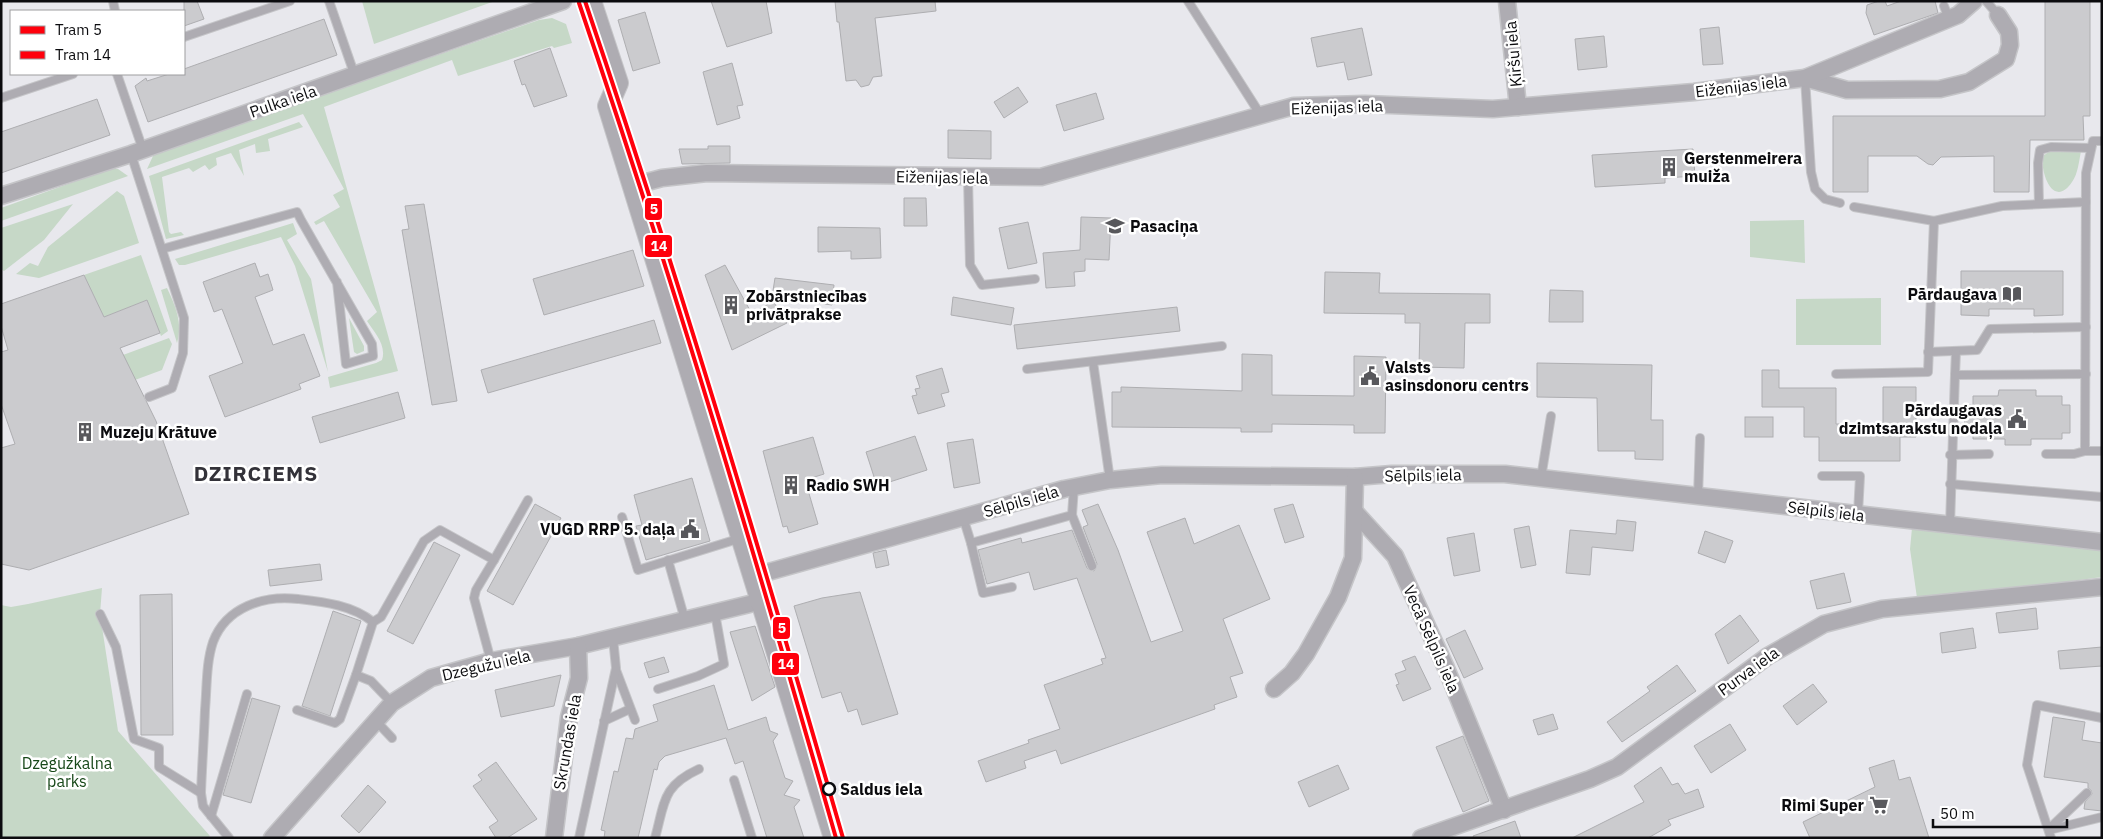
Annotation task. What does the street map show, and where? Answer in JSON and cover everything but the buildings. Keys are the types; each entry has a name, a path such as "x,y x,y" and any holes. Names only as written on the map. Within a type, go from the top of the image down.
{"street":[{"name":"Pulka iela","path":"1,196 137,152 563,1"},
{"path":"591,1 618,84 608,106 834,838"},
{"name":"Ķiršu iela","path":"1508,1 1518,108"},
{"name":"Eiženijas iela","path":"632,186 662,178 707,173 968,178 1041,177 1294,106 1356,104 1494,109 1518,108 1694,92 1805,78 1946,12 1958,15 1974,1"},
{"path":"1805,78 1847,90 1940,89 1969,82 2006,58 2010,45 2009,32 1998,15"},
{"name":"Sēlpils iela","path":"754,576 1074,487 1110,480 1162,475 1355,477 1392,474 1505,474 2102,542"},
{"path":"1274,689 1292,673 1306,654 1338,597 1353,558 1356,512 1355,477"},
{"name":"Vecā Sēlpils iela","path":"1356,512 1395,556 1446,668 1504,810"},
{"name":"Purva iela","path":"1421,838 1590,779 1617,767 1768,656 1824,624 1882,609 2102,587"},
{"name":"Dzegužu iela","path":"272,838 392,703 431,678 491,661 578,646 762,602"},
{"name":"Skrundas iela","path":"554,838 569,717 579,678 578,646"}],"lane":[{"path":"185,36 290,1"},
{"path":"329,1 355,76"},
{"path":"1188,1 1260,114"},
{"path":"1986,1 1998,15"},
{"path":"1,98 70,75"},
{"path":"118,75 162,249 184,318 183,353 172,388 149,397"},
{"path":"1805,78 1810,172 1814,189 1825,199 1840,204"},
{"path":"2085,451 2086,173 2093,141 2102,141"},
{"path":"2039,204 2038,163 2040,150 2051,147 2091,148"},
{"path":"968,178 970,265 982,285 1035,279"},
{"path":"1854,206 1934,221 2002,206 2086,202"},
{"path":"162,249 297,212 337,282 372,344 373,356 346,364 337,282"},
{"path":"1836,374 1928,372 1934,221"},
{"path":"1928,352 1977,350 1990,328 2086,327"},
{"path":"1027,369 1222,346"},
{"path":"1950,525 1950,455 1956,351"},
{"path":"1093,362 1110,480"},
{"path":"1955,375 2086,374"},
{"path":"1541,478 1551,416"},
{"path":"1698,496 1700,438"},
{"path":"2046,454 2102,451"},
{"path":"1950,455 1989,454"},
{"path":"1822,476 1860,476 1858,514"},
{"path":"1950,484 2102,498"},
{"path":"1074,487 1072,515 1092,566"},
{"path":"491,661 474,594 528,500"},
{"path":"971,543 1072,515"},
{"path":"622,517 638,570 741,538"},
{"path":"963,517 983,593 1012,587"},
{"path":"297,710 335,722 340,719 373,622 381,617 424,541 440,530 494,560"},
{"path":"668,560 686,620"},
{"path":"229,838 203,806 200,793 208,666 214,641 226,620 245,605 288,597 330,603 364,614 373,622"},
{"path":"658,688 698,676 724,664 715,613"},
{"path":"100,614 116,647 134,738 159,748 159,768 200,793"},
{"path":"613,638 616,668 635,720"},
{"path":"579,838 616,668"},
{"path":"356,675 371,681 392,703"},
{"path":"211,816 247,694"},
{"path":"2050,834 2027,765 2037,705 2102,718"},
{"path":"604,721 630,709"},
{"path":"376,721 392,738"},
{"path":"655,838 668,794 681,777 699,769"},
{"path":"734,780 752,838"},
{"path":"2050,834 2087,793"},
{"path":"2050,834 2102,817"}],"green space":[{"path":"362,1 495,1 374,44"},
{"path":"552,18 566,24 572,43 554,48 552,46 458,76 452,60 324,107 398,371 330,388 328,377 382,360 383,349 367,321 377,312 324,221 316,225 314,222 340,207 333,195 344,189 303,114 147,169 153,156 164,150 539,20"},
{"path":"299,122 303,127 268,139 270,151 256,153 255,144 239,150 244,176 231,153 216,158 217,165 209,170 205,165 193,172 189,168 162,177 169,232 171,234 181,232 184,235 166,239 149,176"},
{"path":"2050,151 2081,151 2074,179 2065,189 2059,192 2050,186 2044,171 2043,156"},
{"path":"110,169 118,169 128,176 1,221 1,208"},
{"path":"117,191 124,196 139,243 39,278 16,274 30,263 38,266 48,247"},
{"path":"73,204 44,240 4,271 1,269 1,228"},
{"path":"1804,220 1805,263 1750,257 1750,221"},
{"path":"293,223 297,234 287,240 311,279 328,372 295,266 281,237 185,265 179,265 175,259"},
{"path":"141,255 168,331 161,336 147,300 104,317 84,275"},
{"path":"167,288 179,321 177,343 161,290"},
{"path":"1881,298 1881,345 1796,345 1796,299"},
{"path":"349,318 364,346 364,351 357,354 354,352"},
{"path":"169,338 172,344 162,370 135,380 123,355"},
{"path":"1912,528 2102,550 2102,577 2004,590 1917,598 1910,549"},
{"name":"Dzegužkalna parks","path":"102,588 100,614 118,731 210,836 208,838 1,838 1,605 11,607"}],"tram line":[{"name":"5","path":"585,1 654,209 719,418 843,838"},
{"name":"14","path":"579,3 681,315 836,838"}],"place":[{"name":"Gerstenmeirera muiža","path":"1669,167"},
{"name":"Pasaciņa","path":"1115,226"},
{"name":"Pārdaugava","path":"2012,294"},
{"name":"Zobārstniecības privātprakse","path":"731,305"},
{"name":"Valsts asinsdonoru centrs","path":"1370,376"},
{"name":"Pārdaugavas dzimtsarakstu nodaļa","path":"2017,419"},
{"name":"Muzeju Krātuve","path":"85,432"},
{"name":"Radio SWH","path":"791,485"},
{"name":"VUGD RRP 5. daļa","path":"690,529"},
{"name":"Saldus iela","path":"829,789"},
{"name":"Rimi Super","path":"1879,805"}],"district":[{"name":"DZIRCIEMS","path":"256,473"}]}
